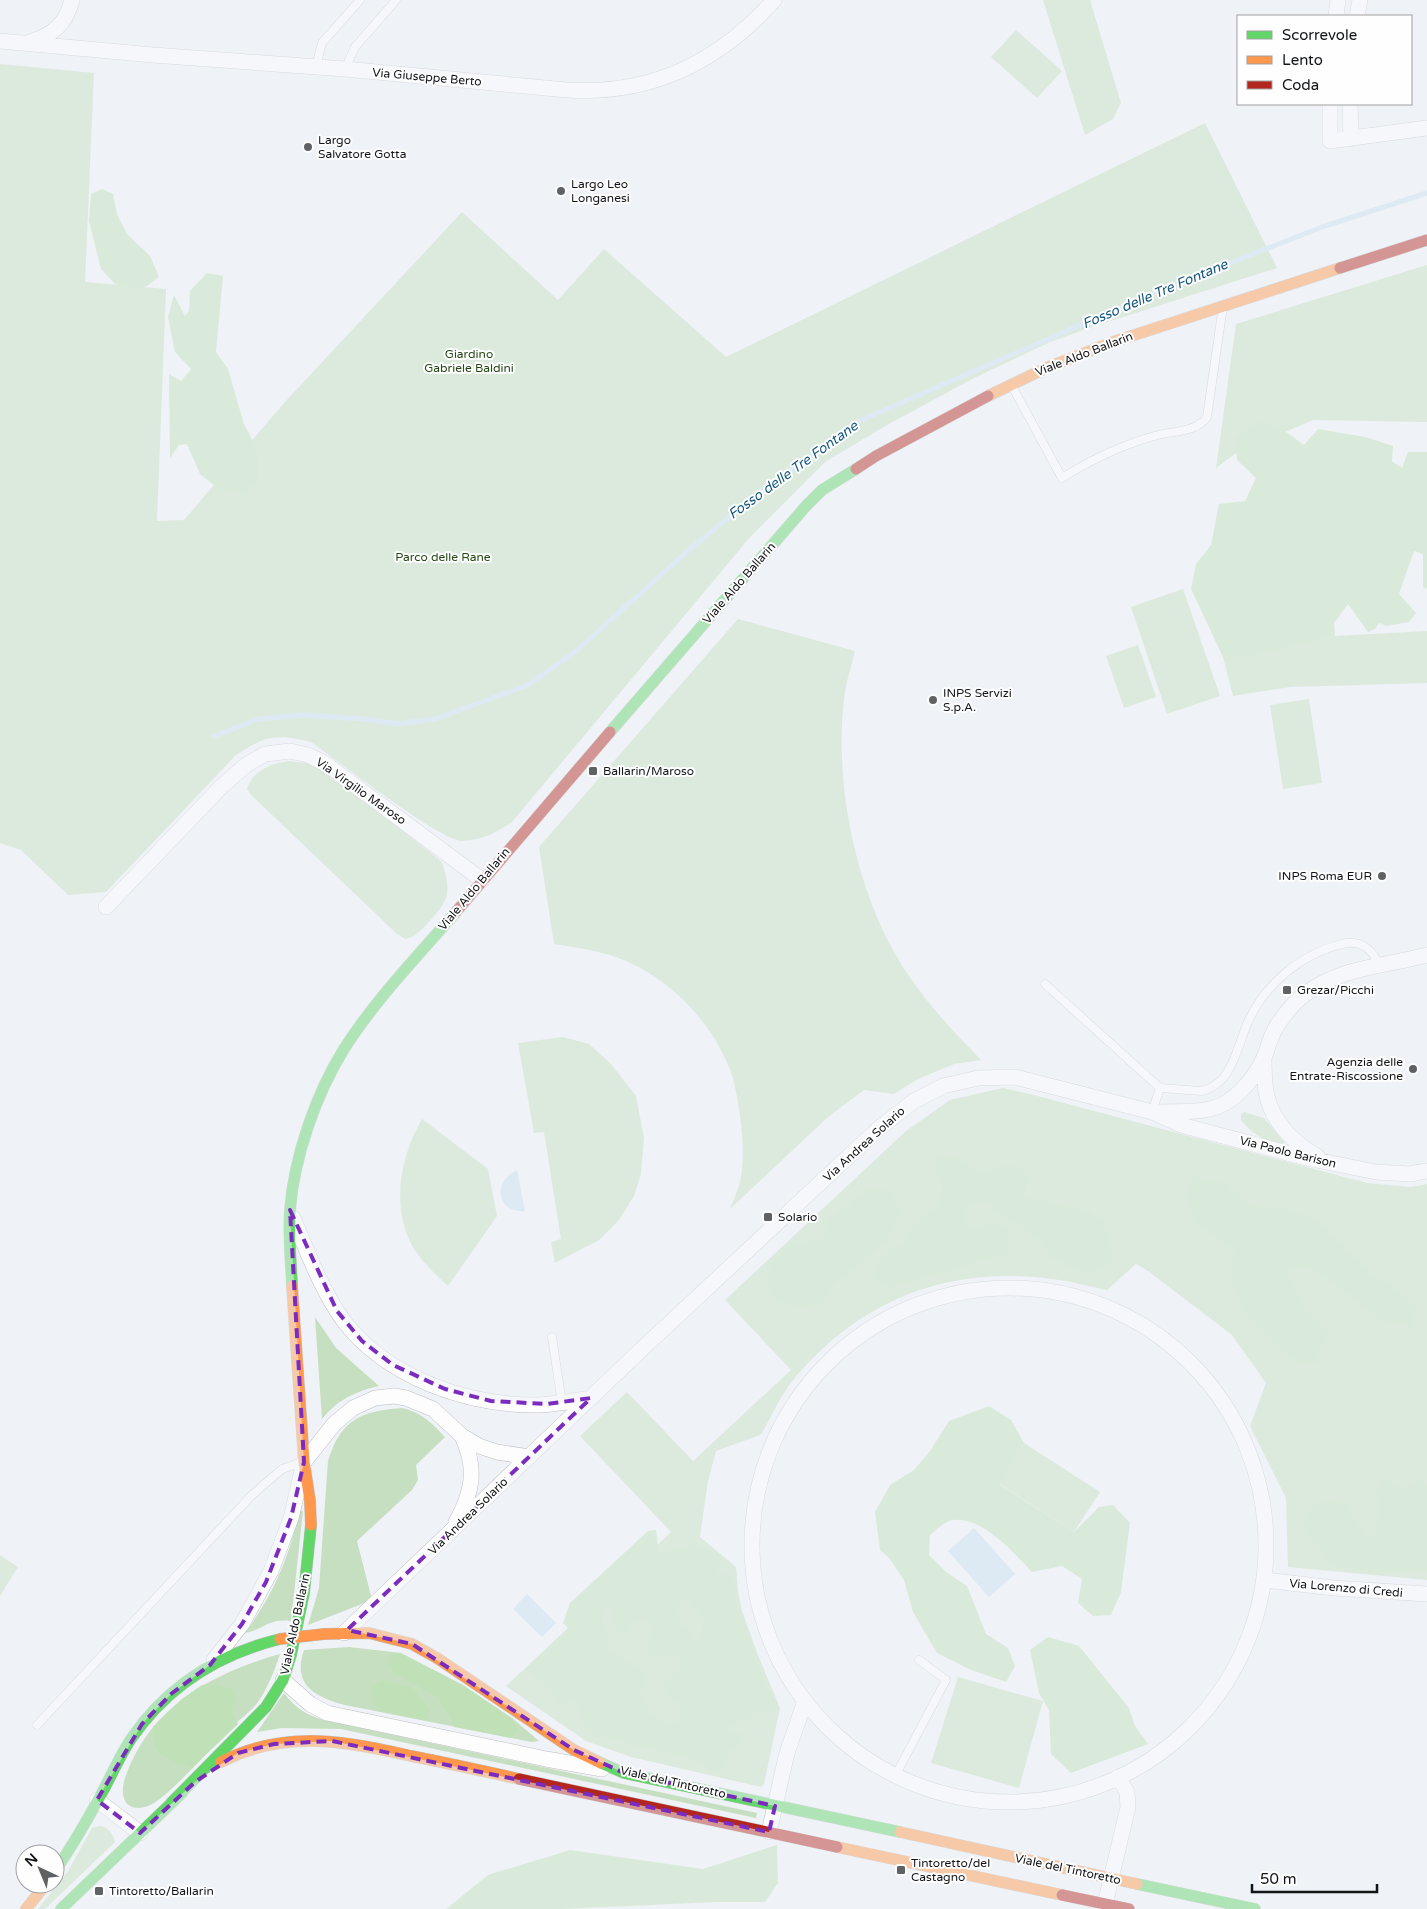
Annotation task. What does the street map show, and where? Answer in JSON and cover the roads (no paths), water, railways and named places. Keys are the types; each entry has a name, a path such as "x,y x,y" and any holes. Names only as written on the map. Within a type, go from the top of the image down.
{"main road":[{"name":"Viale Aldo Ballarin","path":"171,1803 260,1715 273,1698 283,1680 291,1655 302,1601 309,1551 310,1501 304,1462 292,1289 290,1210 297,1166 317,1101 335,1064 372,1010 813,498 841,477 876,456 1046,368 1113,342 1224,304 1427,240"},
{"name":"Viale del Tintoretto","path":"65,1854 122,1753 142,1724 178,1688 210,1665 240,1651 280,1639 324,1634 374,1633 417,1647 574,1750 624,1773 1255,1909"},
{"path":"61,1909 171,1803 213,1768 229,1757 247,1749 297,1741 332,1741 352,1744 1129,1909"},
{"path":"26,1909 38,1894"}],"street":[{"path":"22,44 47,36 58,29 66,16 72,0"},
{"name":"Via Giuseppe Berto","path":"0,41 316,66 567,90 590,90 647,84 668,76 715,52 741,32 774,0"},
{"path":"1336,15 1338,0"},
{"path":"1358,15 1360,0"},
{"path":"1330,105 1330,141 1427,128"},
{"path":"1350,105 1351,138"},
{"name":"Via Virgilio Maroso","path":"106,907 230,778 265,754 281,752 300,753 326,764 482,880"},
{"path":"1152,1112 1193,1111 1218,1107 1242,1089 1264,1058 1274,1032 1287,1011 1310,990 1346,973 1427,955"},
{"path":"1264,1058 1266,1095 1281,1126 1300,1145 1327,1162"},
{"name":"Via Andrea Solario","path":"344,1633 591,1398 878,1129 906,1106 934,1090 978,1078 1015,1078 1152,1112"},
{"name":"Via Paolo Barison","path":"1152,1112 1181,1124 1306,1158 1357,1169 1383,1173 1410,1174 1427,1170"},
{"path":"290,1210 326,1292 343,1319 356,1335 400,1370 461,1395 491,1401 523,1404 562,1403 591,1398"},
{"path":"1007,1289 1044,1291 1104,1307 1128,1318 1162,1338 1201,1374 1222,1400 1239,1429 1251,1457 1260,1486 1265,1516 1267,1547 1265,1580 1258,1615 1236,1665 1197,1719 1178,1737 1148,1759 1118,1777 1071,1792 994,1801 945,1795 915,1787 894,1778 867,1762 841,1743 818,1720 804,1704 786,1677 774,1654 761,1618 752,1568 752,1528 756,1499 767,1460 780,1430 799,1399 821,1371 838,1354 889,1319 923,1304 970,1292 1007,1289"},
{"name":"Viale Aldo Ballarin","path":"210,1665 242,1624 271,1571 291,1518 304,1462 342,1416 358,1405 375,1398 394,1396 419,1402 442,1416 462,1436 479,1446 497,1452 529,1458"},
{"name":"Viale Aldo Ballarin","path":"449,1534 466,1501 472,1480 471,1464 462,1436"},
{"name":"Via Lorenzo di Credi","path":"1265,1580 1334,1588 1427,1594"},
{"path":"283,1680 310,1704 327,1713 546,1759 624,1773"},
{"path":"769,1832 787,1753 804,1704"},
{"path":"1105,1904 1128,1807 1127,1792 1118,1777"},
{"path":"97,1800 140,1833"}],"lane":[{"path":"316,66 322,43 360,0"},
{"path":"345,69 355,47 396,0"},
{"path":"1012,384 1062,478 1119,448 1158,435 1196,427 1204,423 1207,417 1224,304"},
{"path":"1045,984 1160,1088 1201,1091 1217,1084 1228,1072 1255,1009 1276,982 1292,968 1314,954 1335,946 1356,942 1363,944 1370,950 1380,966"},
{"path":"1152,1112 1160,1088"},
{"path":"552,1337 562,1403"},
{"path":"37,1725 252,1495 282,1469 304,1462"},
{"path":"894,1778 946,1680 918,1660"}],"water":[{"path":"517,1170 525,1211 516,1211 509,1208 501,1196 503,1182"},
{"path":"974,1528 1015,1574 989,1597 948,1551"},
{"path":"527,1594 556,1623 542,1637 513,1609"}],"waterway":[{"name":"Fosso delle Tre Fontane","path":"215,736 258,719 304,715 365,719 398,724 435,719 528,685 576,651 691,548 767,486 859,421 1166,288 1322,227 1427,193"}],"place":[{"name":"Largo Salvatore Gotta","path":"308,147"},
{"name":"Largo Leo Longanesi","path":"561,191"},
{"name":"INPS Servizi S.p.A.","path":"933,700"},
{"name":"Ballarin/Maroso","path":"593,771"},
{"name":"INPS Roma EUR","path":"1382,876"},
{"name":"Grezar/Picchi","path":"1287,990"},
{"name":"Agenzia delle Entrate-Riscossione","path":"1413,1069"},
{"name":"Solario","path":"768,1217"},
{"name":"Tintoretto/del Castagno","path":"901,1870"},
{"name":"Tintoretto/Ballarin","path":"99,1891"}],"park label":[{"name":"Giardino Gabriele Baldini","path":"469,361"},
{"name":"Parco delle Rane","path":"443,557"}]}
